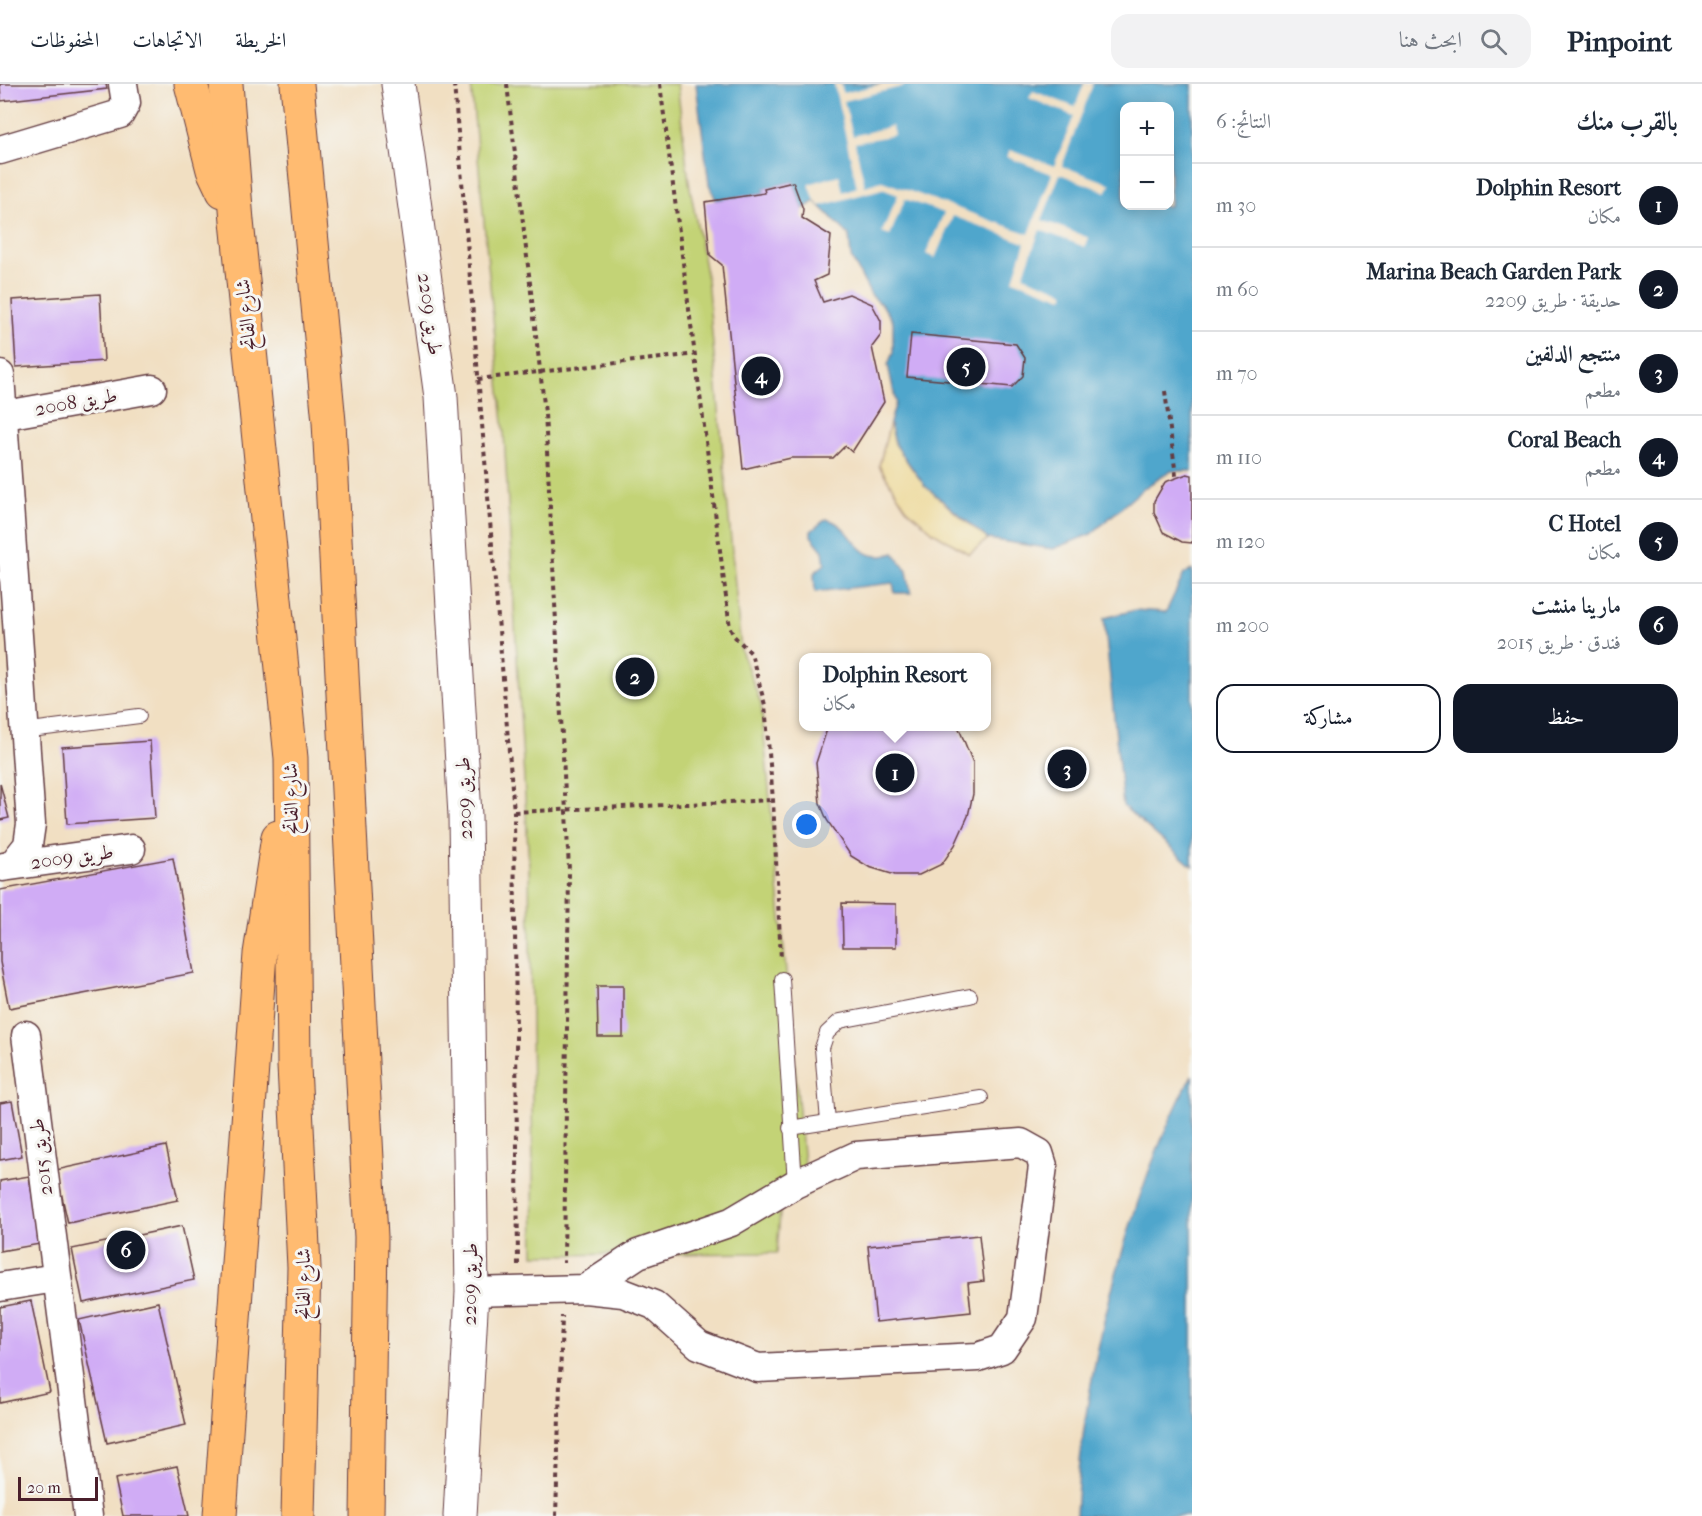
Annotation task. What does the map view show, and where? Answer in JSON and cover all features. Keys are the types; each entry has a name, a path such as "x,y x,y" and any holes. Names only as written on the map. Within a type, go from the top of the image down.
{"main road":[{"path":"191,84 213,170 237,221"},
{"name":"شارع الفاتح","path":"226,84 237,221 291,758 294,1066 304,1267 298,1516"},
{"path":"297,84 329,422 371,1237 367,1516"},
{"path":"220,1516 260,954 270,877 291,758"}],"street":[{"path":"0,150 120,114 126,103 123,84"},
{"name":"طريق 2209","path":"398,84 442,409 465,816 472,1292 460,1516"},
{"name":"طريق 2009","path":"0,375 1,416 31,824 28,845 6,866"},
{"name":"طريق 2008","path":"1,416 152,389"},
{"name":"طريق 2009","path":"6,866 131,849"},
{"name":"طريق 2015","path":"26,1035 88,1516"},
{"path":"472,1292 573,1289 623,1293 654,1305 699,1345 758,1368 978,1357 1002,1349 1023,1318 1044,1177 1040,1154 1021,1143 856,1156 795,1184 731,1222 638,1254 573,1289"},
{"path":"0,1287 56,1278"}],"lane":[{"path":"23,731 139,716"},
{"path":"782,979 795,1184"},
{"path":"828,1122 822,1048 827,1033 833,1027 840,1021 970,996"},
{"path":"790,1128 981,1098"}],"path":[{"path":"454,84 514,812 518,1290"},
{"path":"507,84 545,413 568,870 573,1289 556,1516"},
{"path":"660,84 730,628 734,636 751,653 765,705 773,800 782,979"},
{"path":"478,379 696,354"},
{"path":"1165,391 1176,476"},
{"path":"514,812 566,812 773,800"}],"green space":[{"path":"471,84 677,84 689,182 707,279 741,650 761,704 807,1196 781,1200 777,1253 534,1255 529,866 504,434"}],"sand":[{"path":"890,423 896,442 916,474 943,502 988,539 969,554 933,532 906,508 879,466"}],"water":[{"path":"696,84 1192,84 1192,471 1170,471 1144,488 1091,534 1053,549 988,539 925,486 895,444 890,423 896,402 888,365 893,352 893,321 883,306 871,295 851,257 849,235 815,201 803,209 793,182 764,189 765,193 716,200 709,184"},
{"path":"826,519 844,529 863,550 871,555 881,556 894,553 907,571 911,593 895,593 893,583 815,592 814,573 825,564 823,551 811,536 811,531"},
{"path":"1192,570 1192,866 1123,806 1104,618 1135,610 1166,612 1184,574"},
{"path":"1192,1075 1192,1516 1076,1516 1080,1462 1088,1406 1098,1348 1112,1290 1147,1176"}],"pier":[{"path":"834,84 841,84 843,93 882,84 904,84 905,86 844,101 853,136 892,126 894,135 855,143 865,186 882,181 1029,234 1052,174 1007,157 1010,150 1054,166 1074,116 1029,98 1033,91 1075,107 1084,84 1093,84 1062,166 1111,184 1106,192 1060,174 1042,220 1089,238 1085,247 1040,230 1023,276 1065,292 1063,298 1013,280 1025,243 953,216 935,258 926,254 944,213 905,199 890,235 882,232 898,195 882,189 820,206 815,201 809,184 839,175 843,192 857,187"}],"building":[{"path":"0,84 106,84 107,89 1,101"},
{"path":"793,182 803,209 802,218 831,236 827,275 814,281 823,302 849,294 872,304 881,321 881,335 872,347 884,402 852,452 845,446 833,458 791,458 743,469 722,265 710,255 705,202 765,193 764,189"},
{"path":"100,294 104,361 16,367 12,300"},
{"path":"911,334 1016,344 1025,358 1023,376 1012,387 907,377"},
{"path":"1187,474 1192,475 1192,543 1182,542 1163,532 1154,512 1154,501 1165,482"},
{"path":"826,731 960,731 973,763 973,794 968,816 955,845 942,864 919,875 895,875 869,867 851,856 827,820 820,803 816,763"},
{"path":"150,741 155,818 67,824 62,747"},
{"path":"0,783 9,818 0,820"},
{"path":"173,858 194,973 9,1008 0,962 0,890"},
{"path":"842,903 896,904 896,947 843,947"},
{"path":"597,986 623,986 623,1037 598,1037"},
{"path":"12,1101 22,1156 0,1160 0,1103"},
{"path":"166,1146 178,1200 68,1223 56,1170"},
{"path":"29,1176 40,1244 0,1251 0,1181"},
{"path":"182,1226 194,1280 83,1303 72,1249"},
{"path":"979,1235 984,1281 968,1283 971,1312 876,1322 868,1246"},
{"path":"31,1301 50,1392 0,1403 0,1307"},
{"path":"158,1302 186,1425 107,1443 79,1320"},
{"path":"177,1466 189,1516 123,1516 115,1479"}],"place":[{"name":"C Hotel","path":"966,367"},
{"name":"Coral Beach","path":"761,376"},
{"name":"Marina Beach Garden Park","path":"635,677"},
{"name":"منتجع الدلفين","path":"1067,769"},
{"name":"Dolphin Resort","path":"895,773"},
{"name":"مارينا منشت","path":"126,1250"}]}
